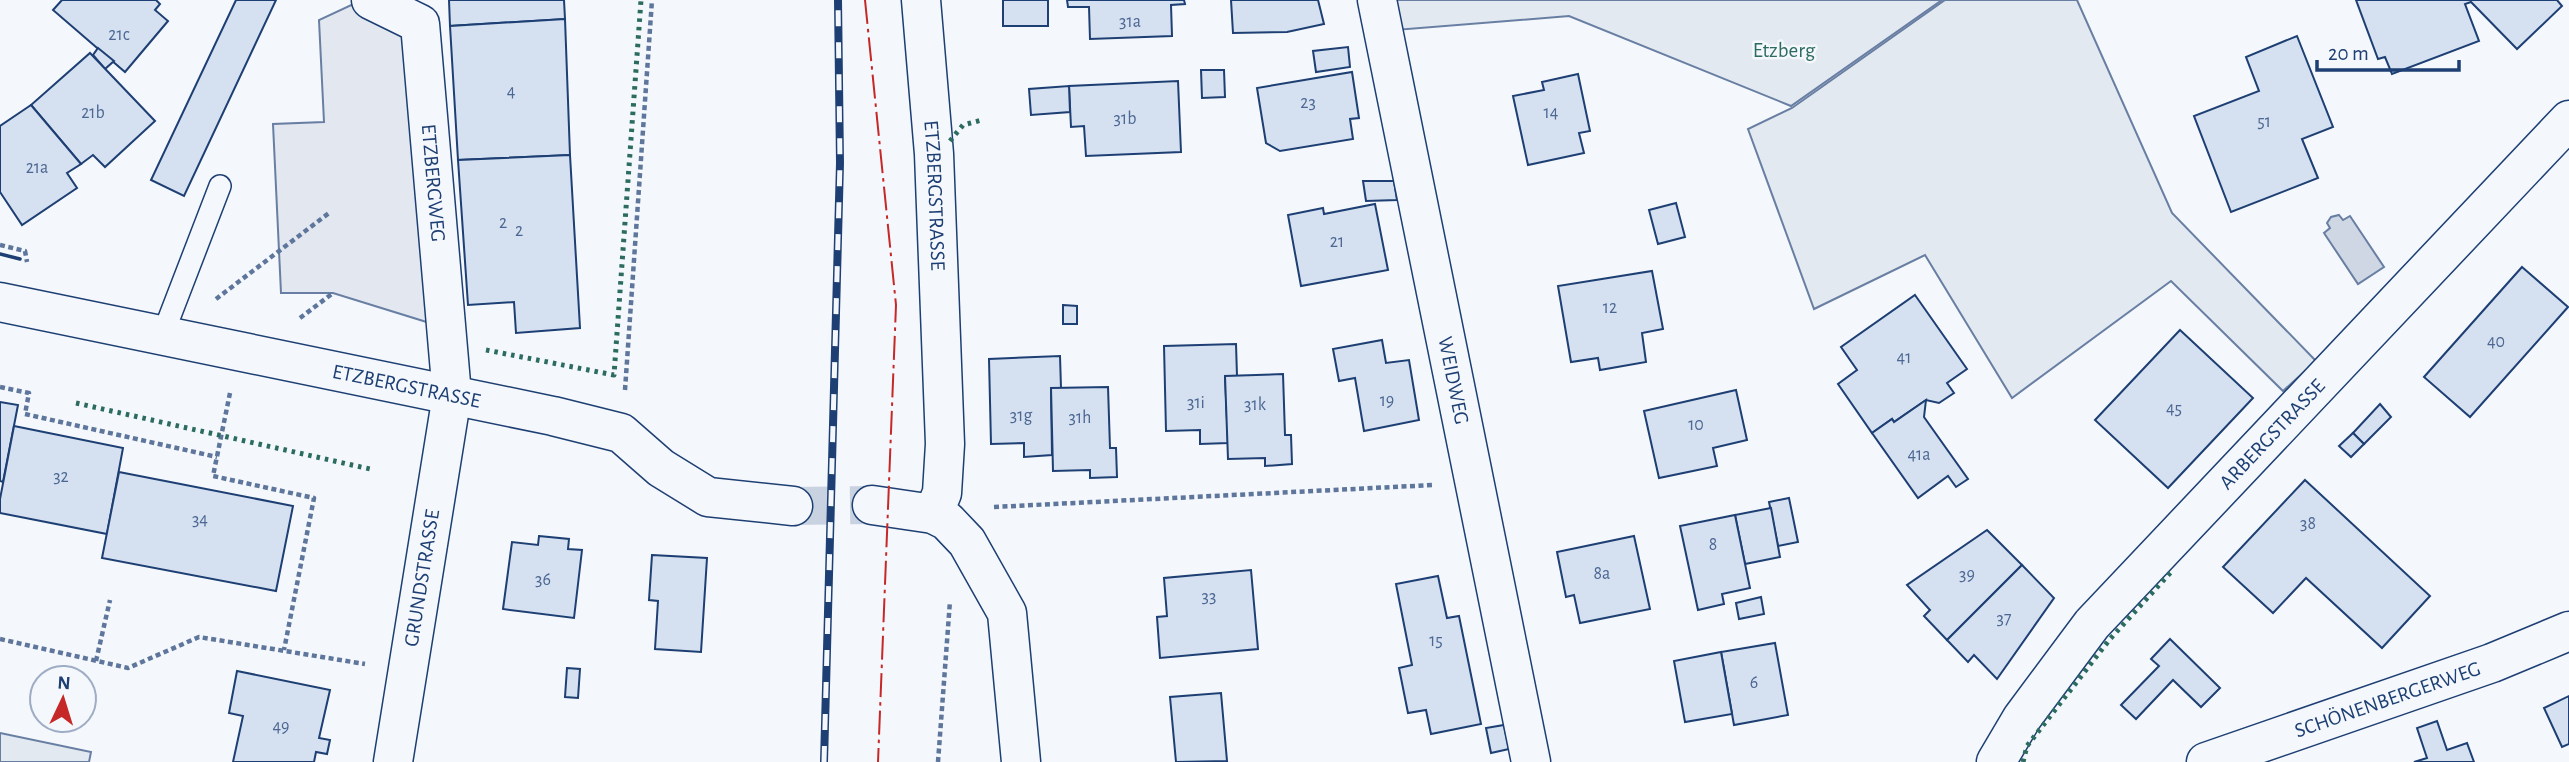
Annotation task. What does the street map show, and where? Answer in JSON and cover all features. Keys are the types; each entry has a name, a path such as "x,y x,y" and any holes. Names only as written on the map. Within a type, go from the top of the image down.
{"street":[{"name":"ETZBERGWEG","path":"371,0 420,24 452,395"},
{"name":"ETZBERGSTRASSE","path":"921,0 934,154 945,444 942,494 949,526"},
{"name":"WEIDWEG","path":"1377,0 1531,762"},
{"name":"ARBERGSTRASSE","path":"1996,762 2022,718 2092,624 2569,120"},
{"name":"ETZBERGSTRASSE","path":"0,302 553,416 621,433 661,468 708,497 793,506"},
{"name":"GRUNDSTRASSE","path":"393,762 452,395"},
{"path":"872,505 949,526 1007,612 1021,762"},
{"name":"SCHÖNENBERGERWEG","path":"2206,762 2492,663 2569,631"}],"lane":[{"path":"163,334 220,186"}],"path":[{"path":"621,433 652,0"},
{"path":"207,306 329,213"},
{"path":"0,245 25,251 28,269"},
{"path":"292,324 333,293"},
{"path":"232,382 213,477 314,498 284,650"},
{"path":"0,387 29,393 25,414 217,457"},
{"path":"938,762 952,567 949,526 976,508 1475,483"},
{"path":"96,661 110,600"},
{"path":"0,639 128,668 198,636 407,672"}],"green space":[{"name":"Etzberg","path":"1377,0 1942,0 1791,106 1569,16 1383,31"},
{"path":"1945,0 2077,0 2172,213 2316,361 2283,391 2171,281 2012,398 1925,255 1814,309 1748,129 1792,108"},
{"path":"0,733 91,752 89,762 0,762"}],"shaded area":[{"path":"362,0 420,24 446,328 333,293 281,293 273,124 324,122 319,20"},
{"path":"2339,215 2343,220 2350,216 2384,267 2358,284 2324,233 2330,228 2327,223 2331,217"}],"building":[{"path":"62,0 156,0 160,4 155,10 168,21 125,72 53,10"},
{"path":"236,0 276,0 184,196 151,180"},
{"path":"449,0 564,0 565,19 450,26"},
{"path":"1003,0 1048,0 1048,26 1003,26"},
{"path":"1067,0 1184,0 1185,4 1171,5 1172,36 1090,39 1089,7 1068,7"},
{"path":"1231,0 1318,0 1324,24 1287,32 1233,33"},
{"path":"2356,0 2557,0 2562,6 2517,49 2471,2 2465,4 2479,41 2392,74 2385,57 2378,59"},
{"path":"565,19 570,155 458,160 450,26"},
{"path":"2297,36 2333,127 2302,139 2318,178 2231,212 2194,116 2259,91 2246,57"},
{"path":"1348,47 1350,67 1316,72 1313,51"},
{"path":"98,48 114,61 105,69 93,55"},
{"path":"90,53 155,121 105,167 93,155 81,164 31,105"},
{"path":"1201,70 1224,70 1225,97 1202,98"},
{"path":"1352,72 1359,118 1350,119 1353,139 1280,151 1266,143 1257,88"},
{"path":"1578,74 1590,131 1579,133 1584,153 1528,165 1513,96 1544,90 1542,82"},
{"path":"1178,81 1181,152 1086,156 1084,126 1071,127 1069,86"},
{"path":"1069,86 1070,112 1031,115 1029,89"},
{"path":"31,105 81,164 67,173 77,188 22,225 0,192 0,126"},
{"path":"570,155 580,328 516,333 514,302 468,305 458,160"},
{"path":"1363,181 1394,181 1397,200 1366,201"},
{"path":"1676,203 1685,237 1658,244 1649,210"},
{"path":"1375,204 1388,270 1301,286 1288,215 1323,208 1324,214"},
{"path":"2522,267 2568,307 2470,417 2424,377"},
{"path":"1652,271 1663,329 1642,333 1646,362 1600,370 1598,358 1571,362 1558,286"},
{"path":"1915,295 1967,369 1947,383 1954,393 1939,403 1926,400 1872,433 1838,384 1857,370 1841,347"},
{"path":"1063,305 1077,306 1077,324 1063,324"},
{"path":"2180,330 2253,398 2168,488 2095,420"},
{"path":"1382,340 1386,363 1409,360 1419,420 1364,431 1355,378 1339,381 1333,349"},
{"path":"1236,344 1237,376 1225,376 1228,443 1200,444 1200,430 1166,431 1164,346"},
{"path":"1060,356 1061,388 1051,388 1052,455 1024,457 1024,443 991,444 989,359"},
{"path":"1283,374 1285,435 1291,435 1292,464 1265,466 1265,458 1228,459 1225,376"},
{"path":"1108,387 1110,448 1116,448 1117,477 1090,478 1090,470 1053,471 1051,388"},
{"path":"1736,390 1747,440 1713,448 1717,466 1659,478 1644,411"},
{"path":"1926,400 1924,417 1968,479 1956,487 1948,476 1918,498 1872,433"},
{"path":"0,402 18,405 3,482 0,481"},
{"path":"2380,404 2391,417 2364,444 2353,433"},
{"path":"14,426 123,448 107,534 0,513 0,499"},
{"path":"2353,433 2364,444 2351,457 2339,446"},
{"path":"119,472 293,506 276,591 102,558"},
{"path":"2305,480 2430,596 2382,648 2306,578 2273,613 2223,567"},
{"path":"1789,498 1798,542 1778,546 1769,502"},
{"path":"1771,508 1780,557 1745,564 1735,515"},
{"path":"1735,515 1750,588 1722,594 1724,604 1698,610 1680,526"},
{"path":"1987,530 2022,565 1947,640 1924,616 1930,610 1907,585"},
{"path":"539,536 569,539 568,549 582,550 574,618 503,609 512,542 538,545"},
{"path":"1634,536 1650,609 1580,623 1574,595 1566,597 1557,552"},
{"path":"652,555 707,558 701,652 655,649 658,601 649,600"},
{"path":"2022,565 2054,598 1997,679 1974,655 1968,662 1947,640"},
{"path":"1251,570 1258,649 1160,658 1157,617 1167,616 1164,578"},
{"path":"1438,576 1447,618 1459,616 1481,724 1431,734 1426,710 1408,713 1399,668 1412,665 1396,584"},
{"path":"1761,597 1764,614 1739,619 1736,603"},
{"path":"2170,639 2220,688 2201,707 2173,680 2136,719 2121,705 2159,666 2151,659"},
{"path":"1775,643 1788,715 1734,725 1721,652"},
{"path":"1721,652 1732,714 1685,722 1674,661"},
{"path":"567,668 580,669 578,698 565,697"},
{"path":"237,671 330,690 319,738 330,740 327,754 316,752 314,762 233,762 243,716 229,713"},
{"path":"1221,693 1227,761 1176,762 1170,697"},
{"path":"2569,696 2569,744 2562,747 2544,708"},
{"path":"2437,721 2447,750 2467,743 2474,762 2414,762 2427,758 2417,728"},
{"path":"1504,725 1509,749 1491,753 1486,728"}],"tunnel":[{"path":"793,506 872,505"}],"railway":[{"path":"824,762 840,163 838,0"}],"hedge":[{"path":"486,350 614,375 641,0"},
{"path":"950,141 963,125 982,120"},
{"path":"76,403 370,469"},
{"path":"2023,762 2027,746 2110,639 2171,572"}],"wall":[{"path":"0,254 20,259"}],"power":[{"path":"865,0 896,305 878,762"}]}
